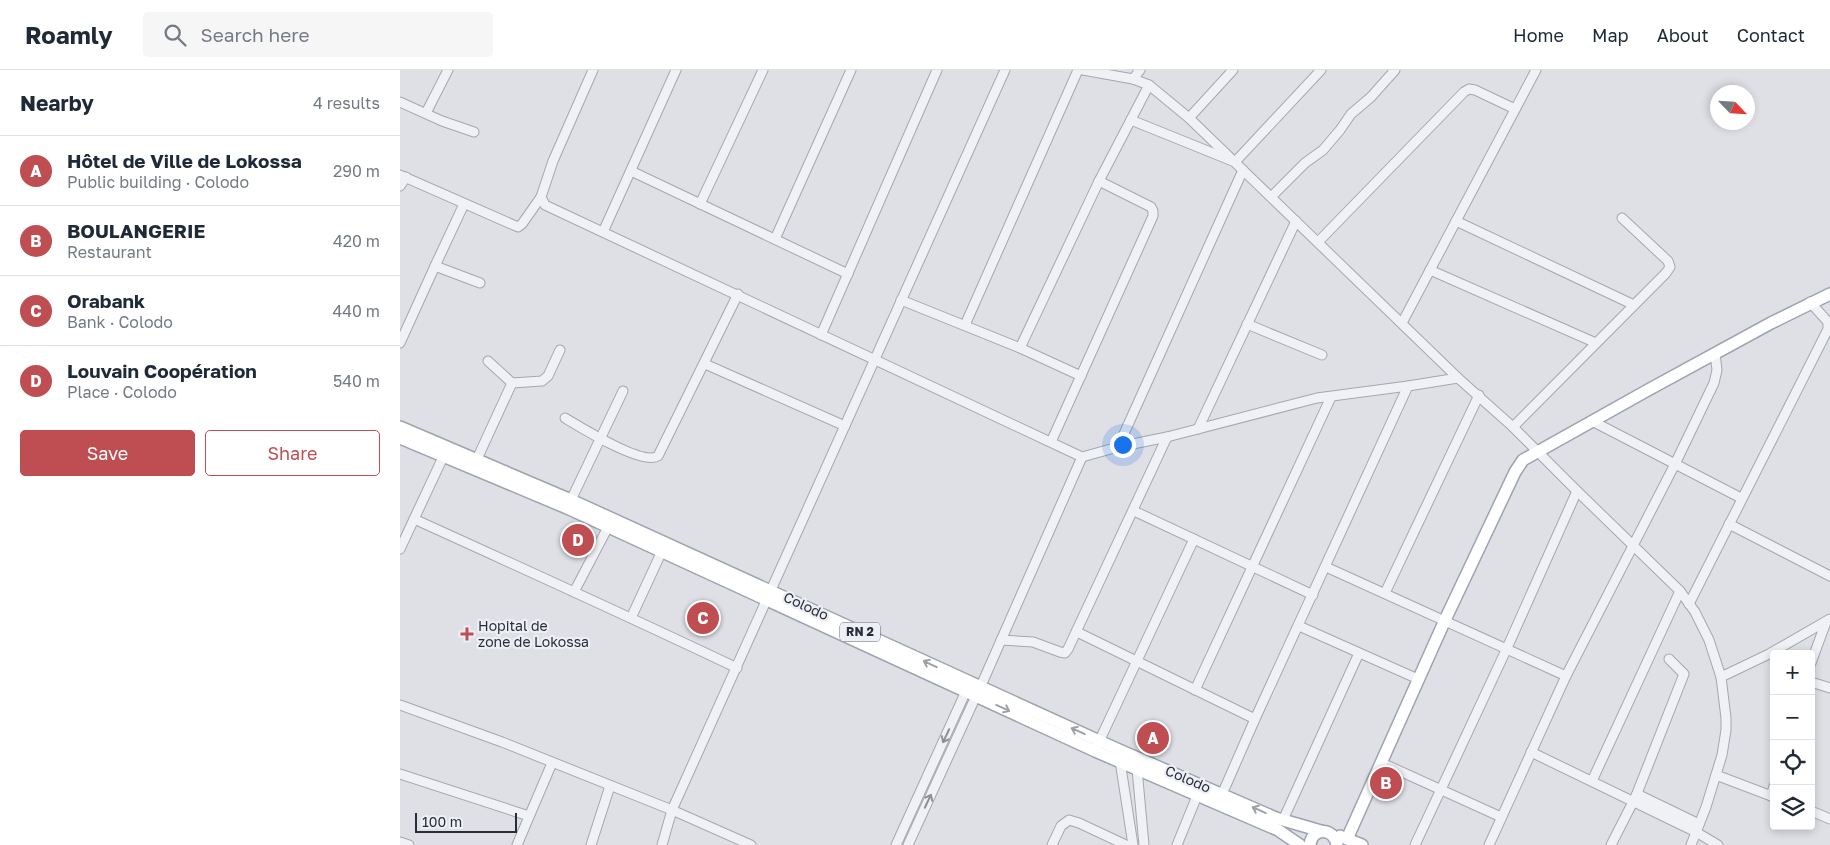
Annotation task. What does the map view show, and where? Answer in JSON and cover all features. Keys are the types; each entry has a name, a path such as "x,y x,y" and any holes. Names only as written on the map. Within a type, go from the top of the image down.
{"main road":[{"path":"1342,842 1382,763 1445,620 1523,460 1810,302 1830,294"},
{"name":"Colodo","path":"400,428 571,500 974,692 1220,799 1278,830 1300,845"},
{"name":"Colodo","path":"400,438 444,455 662,551 770,595"},
{"name":"Colodo","path":"1097,746 1120,761 1197,796 1220,799 1325,832"},
{"path":"1310,845 1310,840 1315,834 1325,832"},
{"name":"RN 2","path":"1325,832 1342,842 1362,845"}],"street":[{"path":"426,113 448,70"},
{"path":"400,186 403,176 518,226 522,224 541,197 553,161 593,70"},
{"path":"603,232 676,70"},
{"path":"700,204 763,70"},
{"path":"774,239 851,70"},
{"path":"821,335 937,70"},
{"path":"662,845 672,810 1005,70"},
{"path":"965,325 1078,70"},
{"path":"1083,70 1133,79 1149,85 1190,118 1680,591 1709,640 1721,677 1726,730 1722,755 1716,775 1691,845"},
{"path":"1133,79 1140,70"},
{"path":"1190,118 1233,70"},
{"path":"1235,162 1321,70"},
{"path":"1271,197 1305,163 1323,150 1351,114 1371,97 1395,70"},
{"path":"1402,323 1536,70"},
{"path":"1020,348 1099,181 1149,85"},
{"path":"1318,242 1464,92 1469,89 1475,90 1515,109"},
{"path":"400,102 474,132"},
{"path":"1131,120 1235,162"},
{"path":"1118,447 1244,170"},
{"path":"631,171 848,274"},
{"path":"1052,442 1153,216 1154,210 1151,207 1099,181"},
{"path":"541,197 545,205 1082,457 1317,398 1458,378"},
{"path":"400,343 464,204"},
{"path":"1512,427 1670,267 1668,261 1622,218"},
{"path":"1198,429 1296,220"},
{"path":"1456,221 1634,305"},
{"path":"435,266 480,283"},
{"path":"1430,270 1596,343"},
{"path":"565,418 600,439 646,458 658,456 738,294"},
{"path":"902,300 1020,348 1081,376"},
{"path":"1689,604 1828,329 1828,322 1810,302"},
{"path":"1247,324 1322,355"},
{"path":"488,361 512,383 542,381 548,376 560,350"},
{"path":"1489,845 1566,676 1675,464 1717,376 1718,370 1715,354"},
{"path":"705,364 845,426"},
{"path":"477,460 512,383"},
{"path":"1220,799 1254,719 1299,626 1408,386"},
{"path":"571,500 623,391"},
{"path":"1386,593 1478,395"},
{"path":"1195,690 1331,397"},
{"path":"1592,421 1741,498"},
{"path":"1000,640 1025,641 1065,652 1134,511 1167,437"},
{"path":"400,549 444,455"},
{"path":"896,845 1000,640 1082,457"},
{"path":"1415,845 1507,648 1577,491"},
{"path":"1134,511 1312,595"},
{"path":"414,519 737,668"},
{"path":"1728,524 1830,576"},
{"path":"574,592 608,527"},
{"path":"1097,746 1194,540"},
{"path":"631,618 662,551"},
{"path":"1326,567 1566,676"},
{"path":"1592,781 1680,591"},
{"path":"1721,677 1769,654 1828,621"},
{"path":"1815,653 1828,621"},
{"path":"1299,626 1418,679"},
{"path":"1076,632 1254,719"},
{"path":"1283,820 1359,653"},
{"path":"1611,845 1634,801 1684,674 1668,660"},
{"path":"1815,683 1830,688"},
{"path":"908,845 974,692"},
{"path":"400,705 502,742 672,810 732,841 751,845"},
{"path":"1531,752 1634,801 1698,828 1718,845"},
{"path":"1120,761 1133,845"},
{"path":"517,845 552,763"},
{"path":"1382,763 1501,817"},
{"path":"1137,769 1144,845"},
{"path":"400,774 529,816"},
{"path":"1716,775 1770,796"},
{"path":"591,845 610,786"},
{"path":"1177,845 1197,796"},
{"path":"1815,813 1830,819"},
{"path":"1052,845 1061,826 1069,820 1078,822 1126,845"},
{"path":"400,842 409,845"}],"place":[{"name":"Louvain Coopération","path":"578,540"},
{"name":"Orabank","path":"703,618"},
{"name":"Hopital de zone de Lokossa","path":"467,634"},
{"name":"Hôtel de Ville de Lokossa","path":"1153,738"},
{"name":"BOULANGERIE","path":"1386,783"}]}
